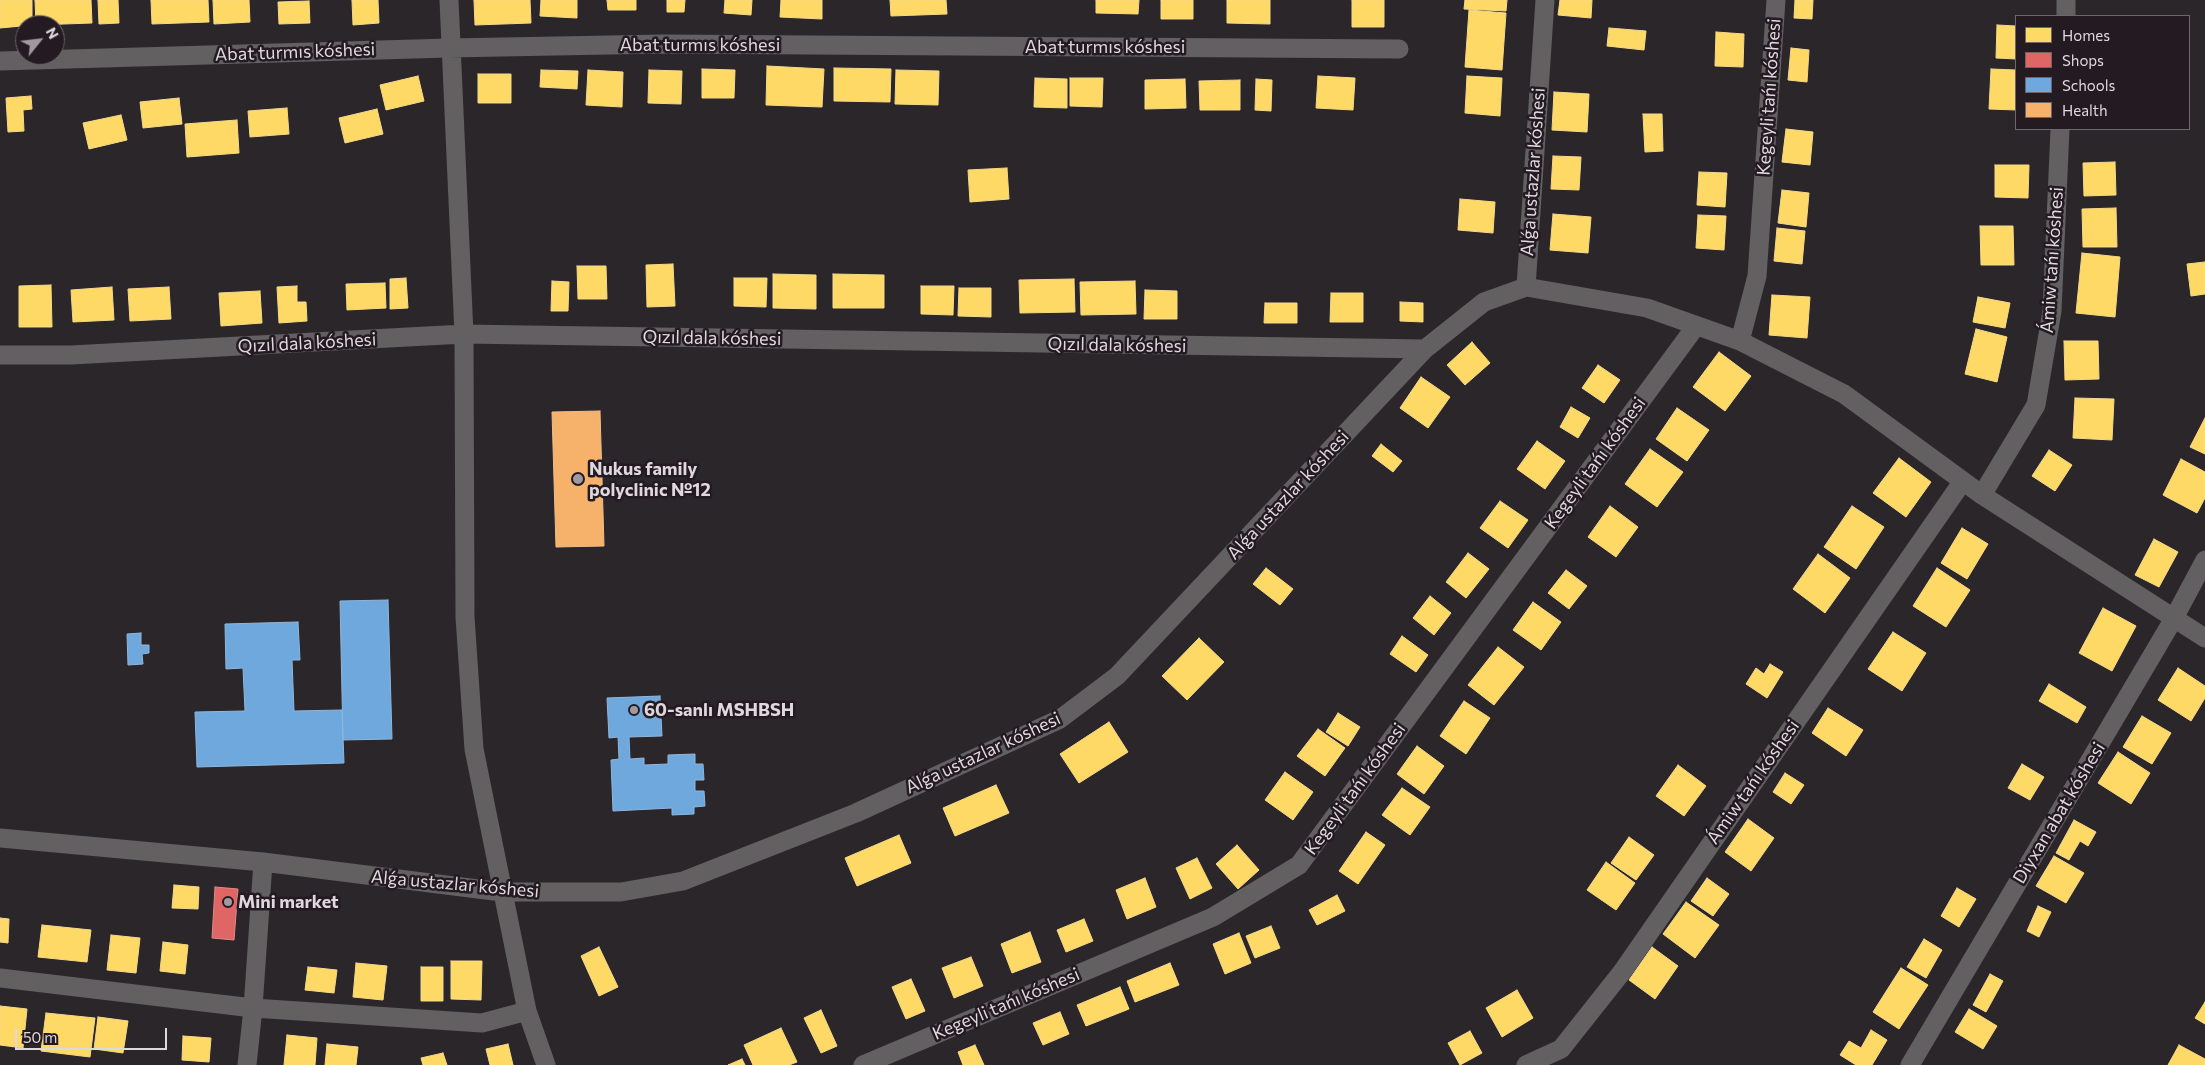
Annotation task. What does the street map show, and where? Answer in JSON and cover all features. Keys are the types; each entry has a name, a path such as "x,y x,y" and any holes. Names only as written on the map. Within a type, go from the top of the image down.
{"street":[{"path":"449,0 449,48 464,334 465,617 474,749 527,1011 546,1065"},
{"name":"Alǵa ustazlar kóshesi","path":"0,838 263,862 502,892 621,892 683,880 856,813 1060,719 1117,676 1425,349 1484,302 1526,287 1545,0"},
{"name":"Kegeyli tańı kóshesi","path":"1740,341 1757,276 1776,0"},
{"path":"2066,0 2066,15"},
{"name":"Abat turmıs kóshesi","path":"0,61 663,44 1399,49"},
{"name":"Ámiw tańı kóshesi","path":"1982,495 2036,405 2052,312 2060,130"},
{"path":"1526,287 1647,308 1740,341 1844,394 1982,495 2173,620 2205,638"},
{"name":"Kegeyli tańı kóshesi","path":"862,1065 1213,917 1299,865 1696,326"},
{"name":"Qızıl dala kóshesi","path":"0,355 71,355 464,334 1425,349"},
{"name":"Ámiw tańı kóshesi","path":"1526,1065 1561,1049 1622,972 1963,481"},
{"name":"Diyxan abat kóshesi","path":"1910,1065 2173,620 2205,560"},
{"path":"247,1065 253,1008 263,862"},
{"path":"0,978 253,1008 482,1023 527,1011"}],"building: Homes":[{"path":"0,0 32,0 32,15 15,15 15,27 0,28"},
{"path":"35,0 91,0 92,23 65,24 65,15 36,15"},
{"path":"98,0 118,0 119,23 99,24"},
{"path":"151,0 208,0 209,22 152,24"},
{"path":"213,0 249,0 250,22 214,24"},
{"path":"352,0 378,0 379,23 353,25"},
{"path":"474,0 530,0 531,23 475,25"},
{"path":"541,0 577,0 577,18 540,16"},
{"path":"607,0 636,0 636,10 608,10"},
{"path":"667,0 685,0 684,12 667,12"},
{"path":"725,0 752,0 751,15 724,13"},
{"path":"781,0 822,0 822,19 780,17"},
{"path":"890,0 946,0 947,14 891,16"},
{"path":"1096,0 1139,0 1138,14 1096,13"},
{"path":"1161,0 1193,0 1193,19 1161,19"},
{"path":"1227,0 1270,0 1270,24 1227,23"},
{"path":"1352,0 1384,0 1384,27 1352,27"},
{"path":"1465,0 1507,0 1506,11 1464,9"},
{"path":"1560,0 1592,0 1591,18 1558,15"},
{"path":"1795,0 1813,0 1812,19 1794,18"},
{"path":"309,1 310,23 279,24 278,2"},
{"path":"1469,10 1506,13 1502,70 1465,67"},
{"path":"1997,25 2015,26 2015,59 1996,58"},
{"path":"1609,28 1646,31 1644,50 1607,46"},
{"path":"1716,32 1744,34 1743,67 1715,66"},
{"path":"1791,48 1809,50 1807,82 1788,80"},
{"path":"767,66 824,69 822,107 766,105"},
{"path":"834,68 891,69 890,102 834,101"},
{"path":"702,69 735,70 734,98 702,98"},
{"path":"1991,69 2015,70 2015,110 1989,109"},
{"path":"541,70 578,71 577,89 540,87"},
{"path":"588,70 623,72 622,107 586,105"},
{"path":"649,70 682,71 681,104 648,103"},
{"path":"896,70 939,71 938,105 895,104"},
{"path":"478,74 511,74 511,103 478,103"},
{"path":"418,76 424,101 386,110 380,85"},
{"path":"1318,76 1355,78 1353,110 1316,108"},
{"path":"1467,76 1502,78 1500,116 1465,113"},
{"path":"1035,78 1067,79 1067,108 1034,107"},
{"path":"1070,78 1103,78 1102,107 1070,106"},
{"path":"1185,79 1186,108 1145,109 1145,80"},
{"path":"1256,79 1272,80 1271,111 1255,110"},
{"path":"1240,80 1240,110 1200,110 1199,81"},
{"path":"1554,92 1589,94 1587,132 1552,130"},
{"path":"31,96 32,109 23,110 24,131 8,132 6,98"},
{"path":"179,98 182,124 143,128 140,102"},
{"path":"287,108 289,134 250,137 248,111"},
{"path":"377,109 383,134 345,143 339,118"},
{"path":"1643,114 1662,114 1663,151 1645,152"},
{"path":"121,115 127,140 89,149 83,123"},
{"path":"237,120 239,153 187,157 185,124"},
{"path":"1786,129 1813,132 1810,165 1782,162"},
{"path":"1553,156 1581,157 1579,190 1551,189"},
{"path":"2115,162 2116,195 2084,196 2083,163"},
{"path":"1995,165 2029,165 2028,198 1995,197"},
{"path":"1007,168 1009,199 970,202 968,170"},
{"path":"1699,172 1727,173 1725,207 1697,205"},
{"path":"1782,190 1809,193 1806,227 1778,223"},
{"path":"1460,199 1495,202 1493,233 1458,230"},
{"path":"2116,208 2117,247 2083,247 2082,209"},
{"path":"1553,214 1591,217 1588,253 1550,250"},
{"path":"1698,215 1726,216 1724,250 1696,248"},
{"path":"1980,226 2013,226 2014,265 1981,265"},
{"path":"1777,228 1805,231 1802,264 1774,261"},
{"path":"2082,253 2120,257 2115,317 2076,313"},
{"path":"2205,262 2205,294 2191,296 2187,264"},
{"path":"673,264 675,306 647,307 646,265"},
{"path":"577,266 606,266 607,299 578,299"},
{"path":"773,274 816,275 816,309 773,308"},
{"path":"833,274 884,275 884,308 833,308"},
{"path":"406,278 408,308 390,309 390,279"},
{"path":"734,278 767,278 766,307 734,306"},
{"path":"1074,279 1075,312 1020,313 1019,280"},
{"path":"552,281 569,282 568,311 551,311"},
{"path":"1135,281 1136,314 1081,315 1080,282"},
{"path":"385,283 386,308 347,310 346,284"},
{"path":"51,285 52,327 19,327 19,286"},
{"path":"297,286 297,302 306,302 307,321 279,323 277,287"},
{"path":"921,286 954,286 953,315 921,314"},
{"path":"112,287 114,320 73,322 71,290"},
{"path":"169,287 171,319 130,321 128,289"},
{"path":"959,288 991,288 991,317 958,316"},
{"path":"1145,290 1177,291 1177,319 1144,319"},
{"path":"260,291 262,323 221,326 219,293"},
{"path":"1331,293 1363,293 1363,322 1330,322"},
{"path":"1772,295 1810,297 1807,338 1769,335"},
{"path":"1978,297 2010,303 2005,328 1973,322"},
{"path":"1400,302 1423,303 1423,322 1400,321"},
{"path":"1265,303 1297,303 1297,323 1264,323"},
{"path":"1976,329 2007,337 1997,382 1965,374"},
{"path":"2064,341 2098,341 2099,379 2065,380"},
{"path":"1472,342 1490,363 1465,385 1447,365"},
{"path":"1719,352 1751,376 1725,411 1693,387"},
{"path":"1598,365 1620,380 1604,403 1582,388"},
{"path":"1421,377 1450,397 1428,428 1400,408"},
{"path":"2075,398 2114,399 2112,440 2073,438"},
{"path":"1571,407 1590,418 1578,438 1560,427"},
{"path":"1677,408 1709,430 1687,461 1656,439"},
{"path":"2205,418 2205,454 2190,447"},
{"path":"1537,441 1565,461 1545,489 1517,469"},
{"path":"1381,444 1402,461 1393,472 1372,456"},
{"path":"1650,449 1683,472 1657,507 1625,484"},
{"path":"2049,450 2072,465 2055,491 2032,476"},
{"path":"1899,458 1931,482 1906,517 1873,493"},
{"path":"2181,459 2205,472 2205,498 2197,513 2163,495"},
{"path":"1500,501 1528,520 1508,548 1480,528"},
{"path":"1610,506 1638,527 1616,557 1588,537"},
{"path":"1852,506 1884,527 1856,569 1824,547"},
{"path":"1962,528 1988,544 1967,579 1941,563"},
{"path":"2154,539 2178,552 2159,587 2135,575"},
{"path":"1468,553 1489,569 1466,598 1446,582"},
{"path":"1818,554 1850,578 1825,613 1793,589"},
{"path":"1266,568 1293,589 1280,605 1253,584"},
{"path":"1937,568 1970,590 1946,627 1913,606"},
{"path":"1566,570 1587,586 1569,609 1548,593"},
{"path":"1430,596 1451,613 1434,635 1413,618"},
{"path":"1533,602 1561,622 1541,650 1513,630"},
{"path":"2103,608 2136,626 2112,671 2079,653"},
{"path":"1893,632 1926,653 1902,691 1868,669"},
{"path":"1402,636 1428,655 1416,672 1390,654"},
{"path":"1199,638 1224,662 1187,700 1162,676"},
{"path":"1498,647 1524,667 1494,705 1468,685"},
{"path":"1770,664 1783,672 1767,698 1746,684 1756,668 1764,674"},
{"path":"2178,668 2205,686 2205,698 2191,721 2158,700"},
{"path":"2049,684 2086,707 2077,723 2039,701"},
{"path":"1464,701 1490,718 1466,754 1440,736"},
{"path":"1828,708 1863,730 1846,756 1812,733"},
{"path":"1338,713 1360,727 1348,746 1326,732"},
{"path":"2142,716 2171,733 2152,764 2123,747"},
{"path":"1109,722 1128,752 1079,783 1060,754"},
{"path":"1318,729 1345,748 1325,776 1297,756"},
{"path":"1417,746 1444,766 1424,794 1397,774"},
{"path":"2118,752 2150,773 2131,804 2098,783"},
{"path":"2022,764 2044,777 2030,800 2008,788"},
{"path":"1678,765 1706,786 1684,816 1656,796"},
{"path":"1285,772 1313,792 1293,820 1265,800"},
{"path":"1785,773 1804,785 1791,804 1773,792"},
{"path":"996,785 1009,813 955,836 943,808"},
{"path":"1402,788 1430,807 1410,835 1382,815"},
{"path":"1748,819 1774,838 1751,871 1725,852"},
{"path":"2074,820 2096,832 2088,846 2080,841 2069,860 2056,853"},
{"path":"1366,832 1385,845 1358,884 1339,871"},
{"path":"899,835 911,863 857,886 845,858"},
{"path":"1629,837 1654,855 1636,880 1611,863"},
{"path":"1237,845 1259,870 1238,889 1216,864"},
{"path":"2054,856 2084,873 2066,903 2036,886"},
{"path":"1197,858 1212,888 1190,899 1176,868"},
{"path":"1606,862 1635,883 1616,910 1587,890"},
{"path":"1145,878 1156,907 1127,919 1116,890"},
{"path":"1707,878 1729,894 1713,916 1691,901"},
{"path":"174,885 199,887 198,909 172,908"},
{"path":"1957,888 1976,899 1959,927 1941,916"},
{"path":"1337,895 1345,911 1317,925 1309,910"},
{"path":"1686,902 1719,925 1695,958 1663,934"},
{"path":"2038,906 2051,912 2039,937 2027,931"},
{"path":"0,918 9,919 8,943 0,942"},
{"path":"1084,919 1093,941 1066,952 1057,930"},
{"path":"42,925 91,930 87,962 38,957"},
{"path":"1271,926 1280,948 1255,958 1246,936"},
{"path":"1030,932 1041,962 1012,973 1001,944"},
{"path":"1239,933 1251,963 1225,974 1213,944"},
{"path":"111,935 140,938 136,973 107,970"},
{"path":"1924,939 1942,950 1926,978 1907,967"},
{"path":"163,942 188,945 185,974 160,971"},
{"path":"599,947 618,987 599,996 581,956"},
{"path":"1652,947 1678,966 1655,999 1629,980"},
{"path":"971,957 983,986 954,998 942,968"},
{"path":"451,961 482,961 481,1000 451,999"},
{"path":"356,963 387,966 383,1000 353,997"},
{"path":"1170,963 1179,985 1135,1002 1127,981"},
{"path":"308,967 337,970 334,993 305,990"},
{"path":"421,967 443,967 443,1001 421,1001"},
{"path":"1901,968 1928,985 1899,1029 1873,1012"},
{"path":"1990,974 2003,981 1986,1012 1973,1005"},
{"path":"911,979 925,1011 906,1019 892,987"},
{"path":"1120,987 1129,1009 1086,1026 1077,1005"},
{"path":"1517,990 1533,1018 1502,1037 1486,1008"},
{"path":"2205,1002 2205,1024 2195,1018"},
{"path":"0,1006 27,1009 23,1048 0,1045"},
{"path":"1969,1009 1997,1026 1983,1049 1955,1032"},
{"path":"821,1010 837,1046 821,1053 804,1018"},
{"path":"1060,1012 1069,1034 1043,1045 1033,1023"},
{"path":"46,1013 95,1018 90,1057 41,1051"},
{"path":"98,1017 128,1021 123,1053 94,1049"},
{"path":"781,1028 797,1062 789,1065 753,1065 744,1045"},
{"path":"1871,1030 1887,1040 1872,1065 1856,1065 1840,1055 1849,1041 1861,1048"},
{"path":"1470,1031 1482,1053 1460,1065 1448,1043"},
{"path":"287,1035 317,1038 315,1065 284,1065"},
{"path":"183,1036 211,1038 209,1062 182,1060"},
{"path":"327,1044 358,1047 356,1065 325,1065"},
{"path":"508,1044 513,1065 490,1065 486,1049"},
{"path":"975,1045 984,1065 963,1065 958,1052"},
{"path":"2179,1045 2205,1059 2205,1065 2168,1065"},
{"path":"443,1053 447,1065 423,1065 421,1058"},
{"path":"742,1059 745,1065 728,1065"}],"building: Shops":[{"path":"215,887 238,889 234,940 212,938"}],"building: Schools":[{"path":"388,600 392,739 343,740 340,601"},
{"path":"298,622 300,660 292,660 294,711 342,710 344,763 197,767 195,712 245,711 243,668 226,669 225,624"},
{"path":"141,633 141,645 149,645 149,653 142,654 143,664 128,665 127,634"},
{"path":"660,696 662,736 629,737 630,759 644,758 644,765 668,764 668,755 695,754 695,764 703,764 704,780 695,780 695,791 704,791 705,806 694,807 694,814 672,815 672,808 613,811 611,760 619,759 618,737 609,738 607,698"}],"building: Health":[{"name":"Nukus family polyclinic №12","path":"600,411 604,546 556,547 552,412"}],"place":[{"name":"Nukus family polyclinic №12","path":"578,479"},
{"name":"60-sanlı MSHBSH","path":"634,710"},
{"name":"Mini market","path":"228,902"}]}
